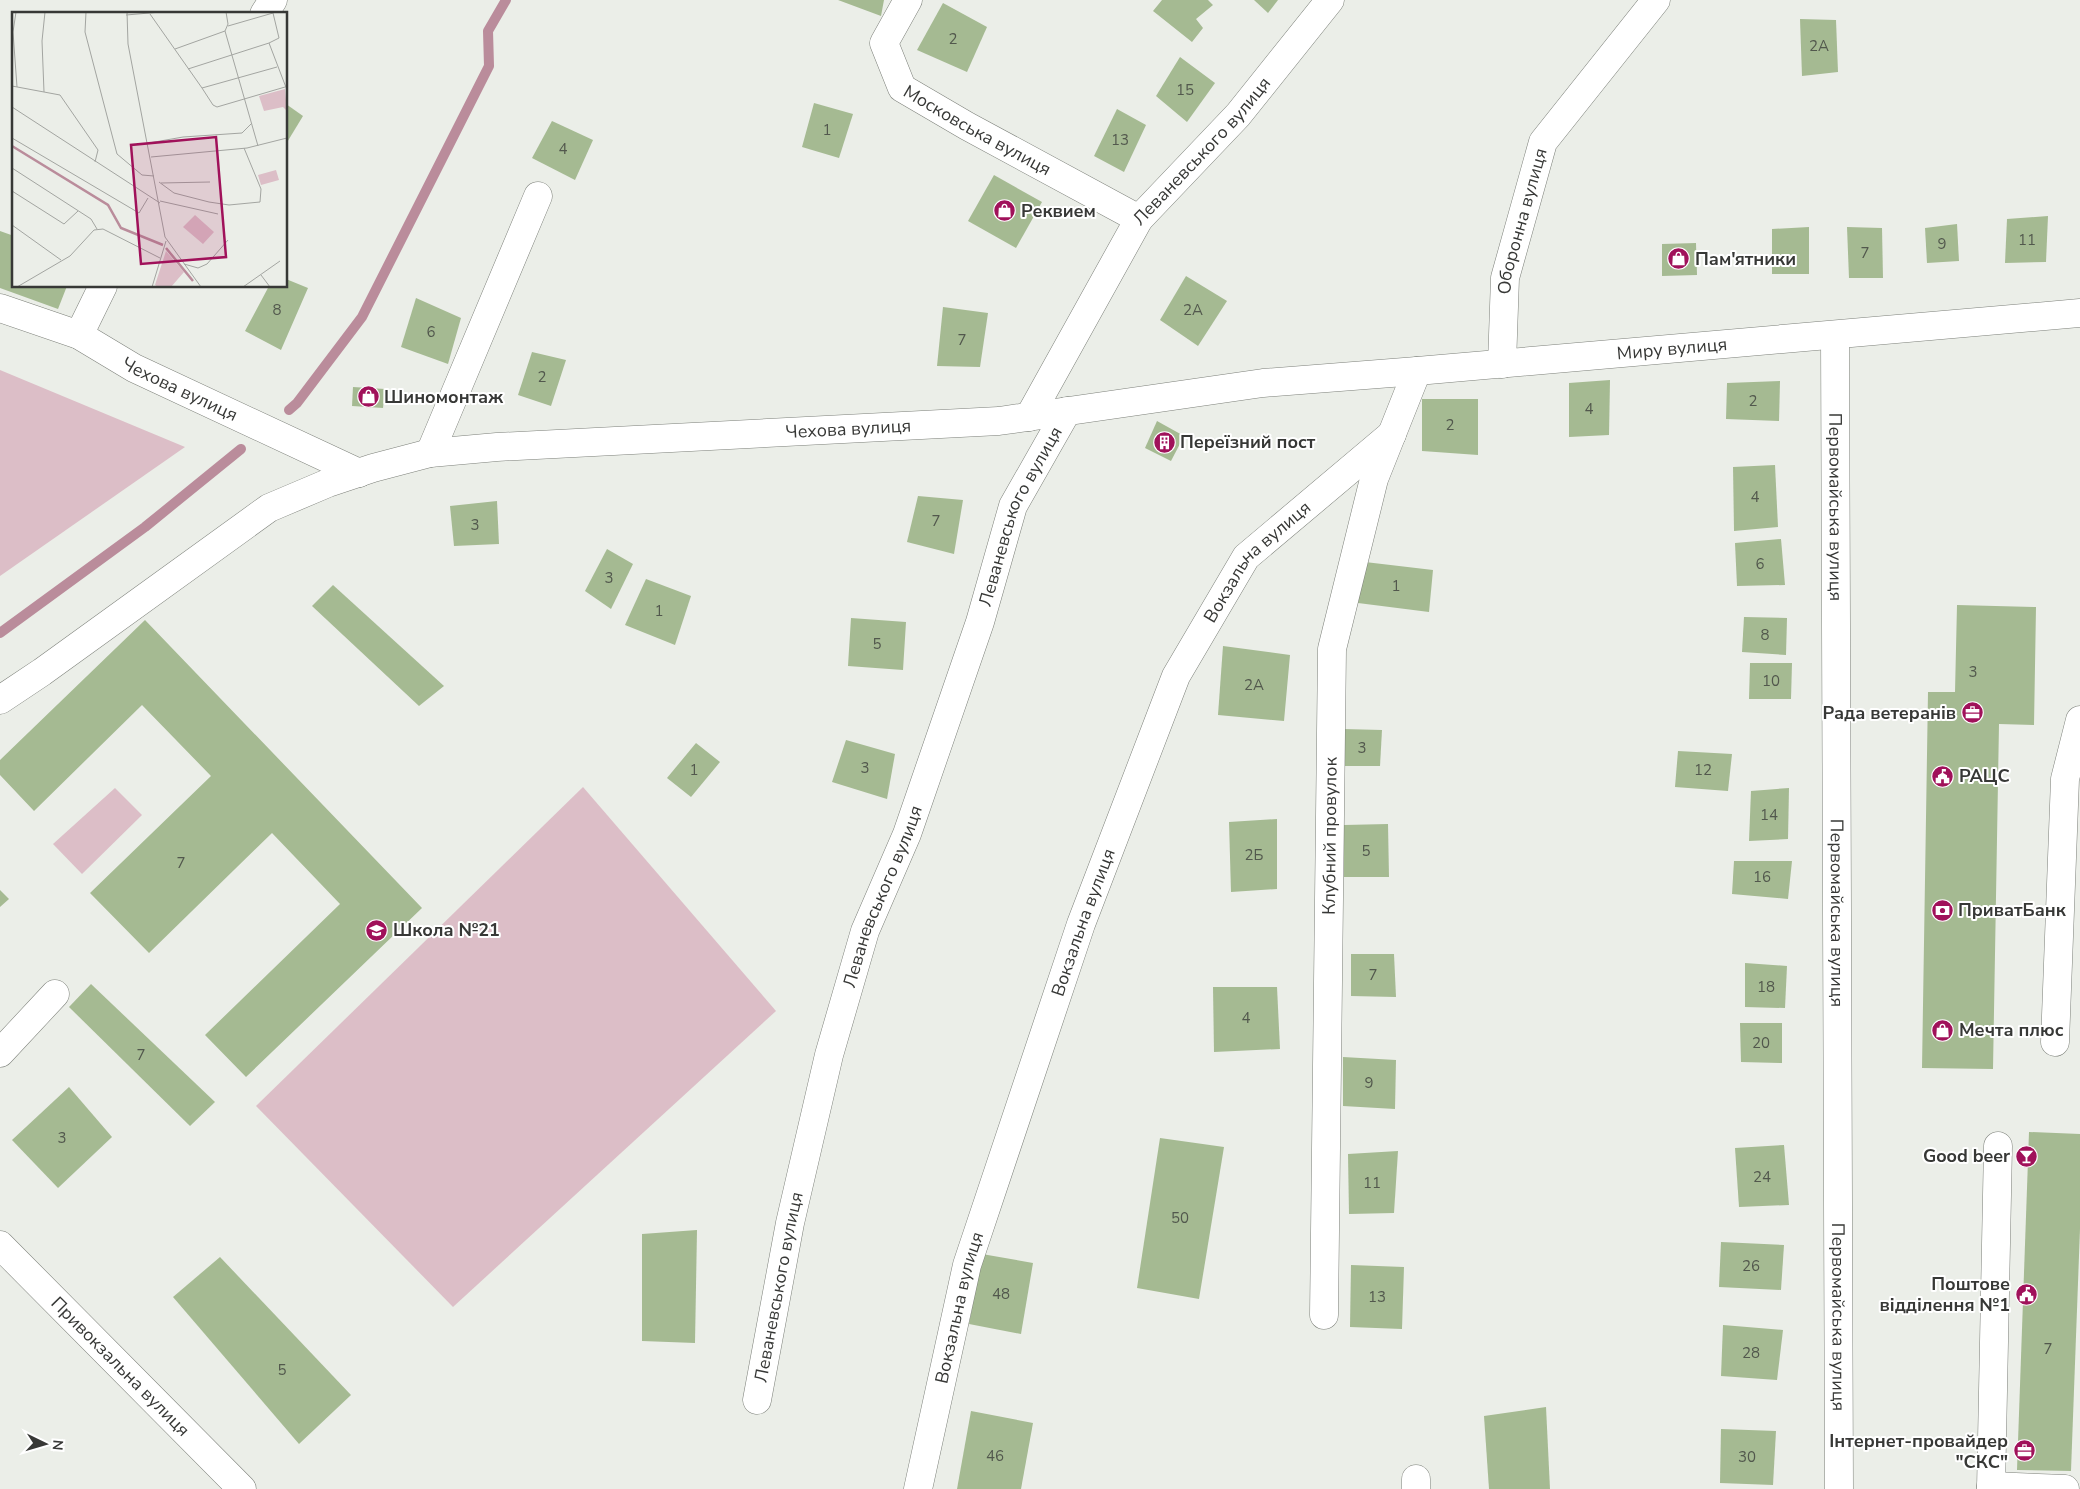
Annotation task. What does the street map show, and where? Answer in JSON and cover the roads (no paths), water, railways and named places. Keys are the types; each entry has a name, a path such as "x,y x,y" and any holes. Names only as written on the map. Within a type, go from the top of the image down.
{"street":[{"path":"265,12 273,0"},
{"name":"Московська вулиця","path":"908,0 884,43 902,88 967,126 1138,218"},
{"name":"Леваневського вулиця","path":"1029,417 1138,218 1238,115 1330,0"},
{"name":"Оборонна вулиця","path":"1502,364 1505,278 1543,142 1656,0"},
{"path":"430,453 538,196"},
{"path":"79,335 103,288"},
{"name":"Чехова вулиця","path":"0,308 79,335 134,368 359,473"},
{"name":"Миру вулиця","path":"1264,383 2080,313"},
{"name":"Первомайська вулиця","path":"1835,335 1839,1489"},
{"name":"Клубний провулок","path":"1324,1315 1332,649 1374,479 1417,371"},
{"name":"Чехова вулиця","path":"0,700 42,672 269,508 359,473 430,453 507,446 998,421 1264,383"},
{"name":"Леваневського вулиця","path":"757,1400 792,1213 829,1055 865,931 910,825 980,622 1013,506 1067,412"},
{"name":"Вокзальна вулиця","path":"918,1489 967,1265 1081,924 1176,676 1246,557 1392,434"},
{"path":"2054,1042 2065,779 2080,720"},
{"path":"0,1053 55,994"},
{"path":"1998,1146 1991,1488 2065,1489"},
{"name":"Привокзальна вулиця","path":"0,1245 242,1489"}],"waterway":[{"path":"289,410 297,403 362,317 489,66 488,31 506,0"},
{"path":"0,633 145,527 241,449"}],"place":[{"name":"Реквием","path":"1005,211"},
{"name":"Пам'ятники","path":"1679,259"},
{"name":"Шиномонтаж","path":"368,397"},
{"name":"Переїзний пост","path":"1164,442"},
{"name":"Рада ветеранів","path":"1972,713"},
{"name":"РАЦС","path":"1943,776"},
{"name":"ПриватБанк","path":"1942,910"},
{"name":"Школа №21","path":"377,930"},
{"name":"Мечта плюс","path":"1943,1030"},
{"name":"Good beer","path":"2026,1156"},
{"name":"Поштове відділення №1","path":"2026,1294"},
{"name":"Інтернет-провайдер \"СКС\"","path":"2024,1451"}]}
